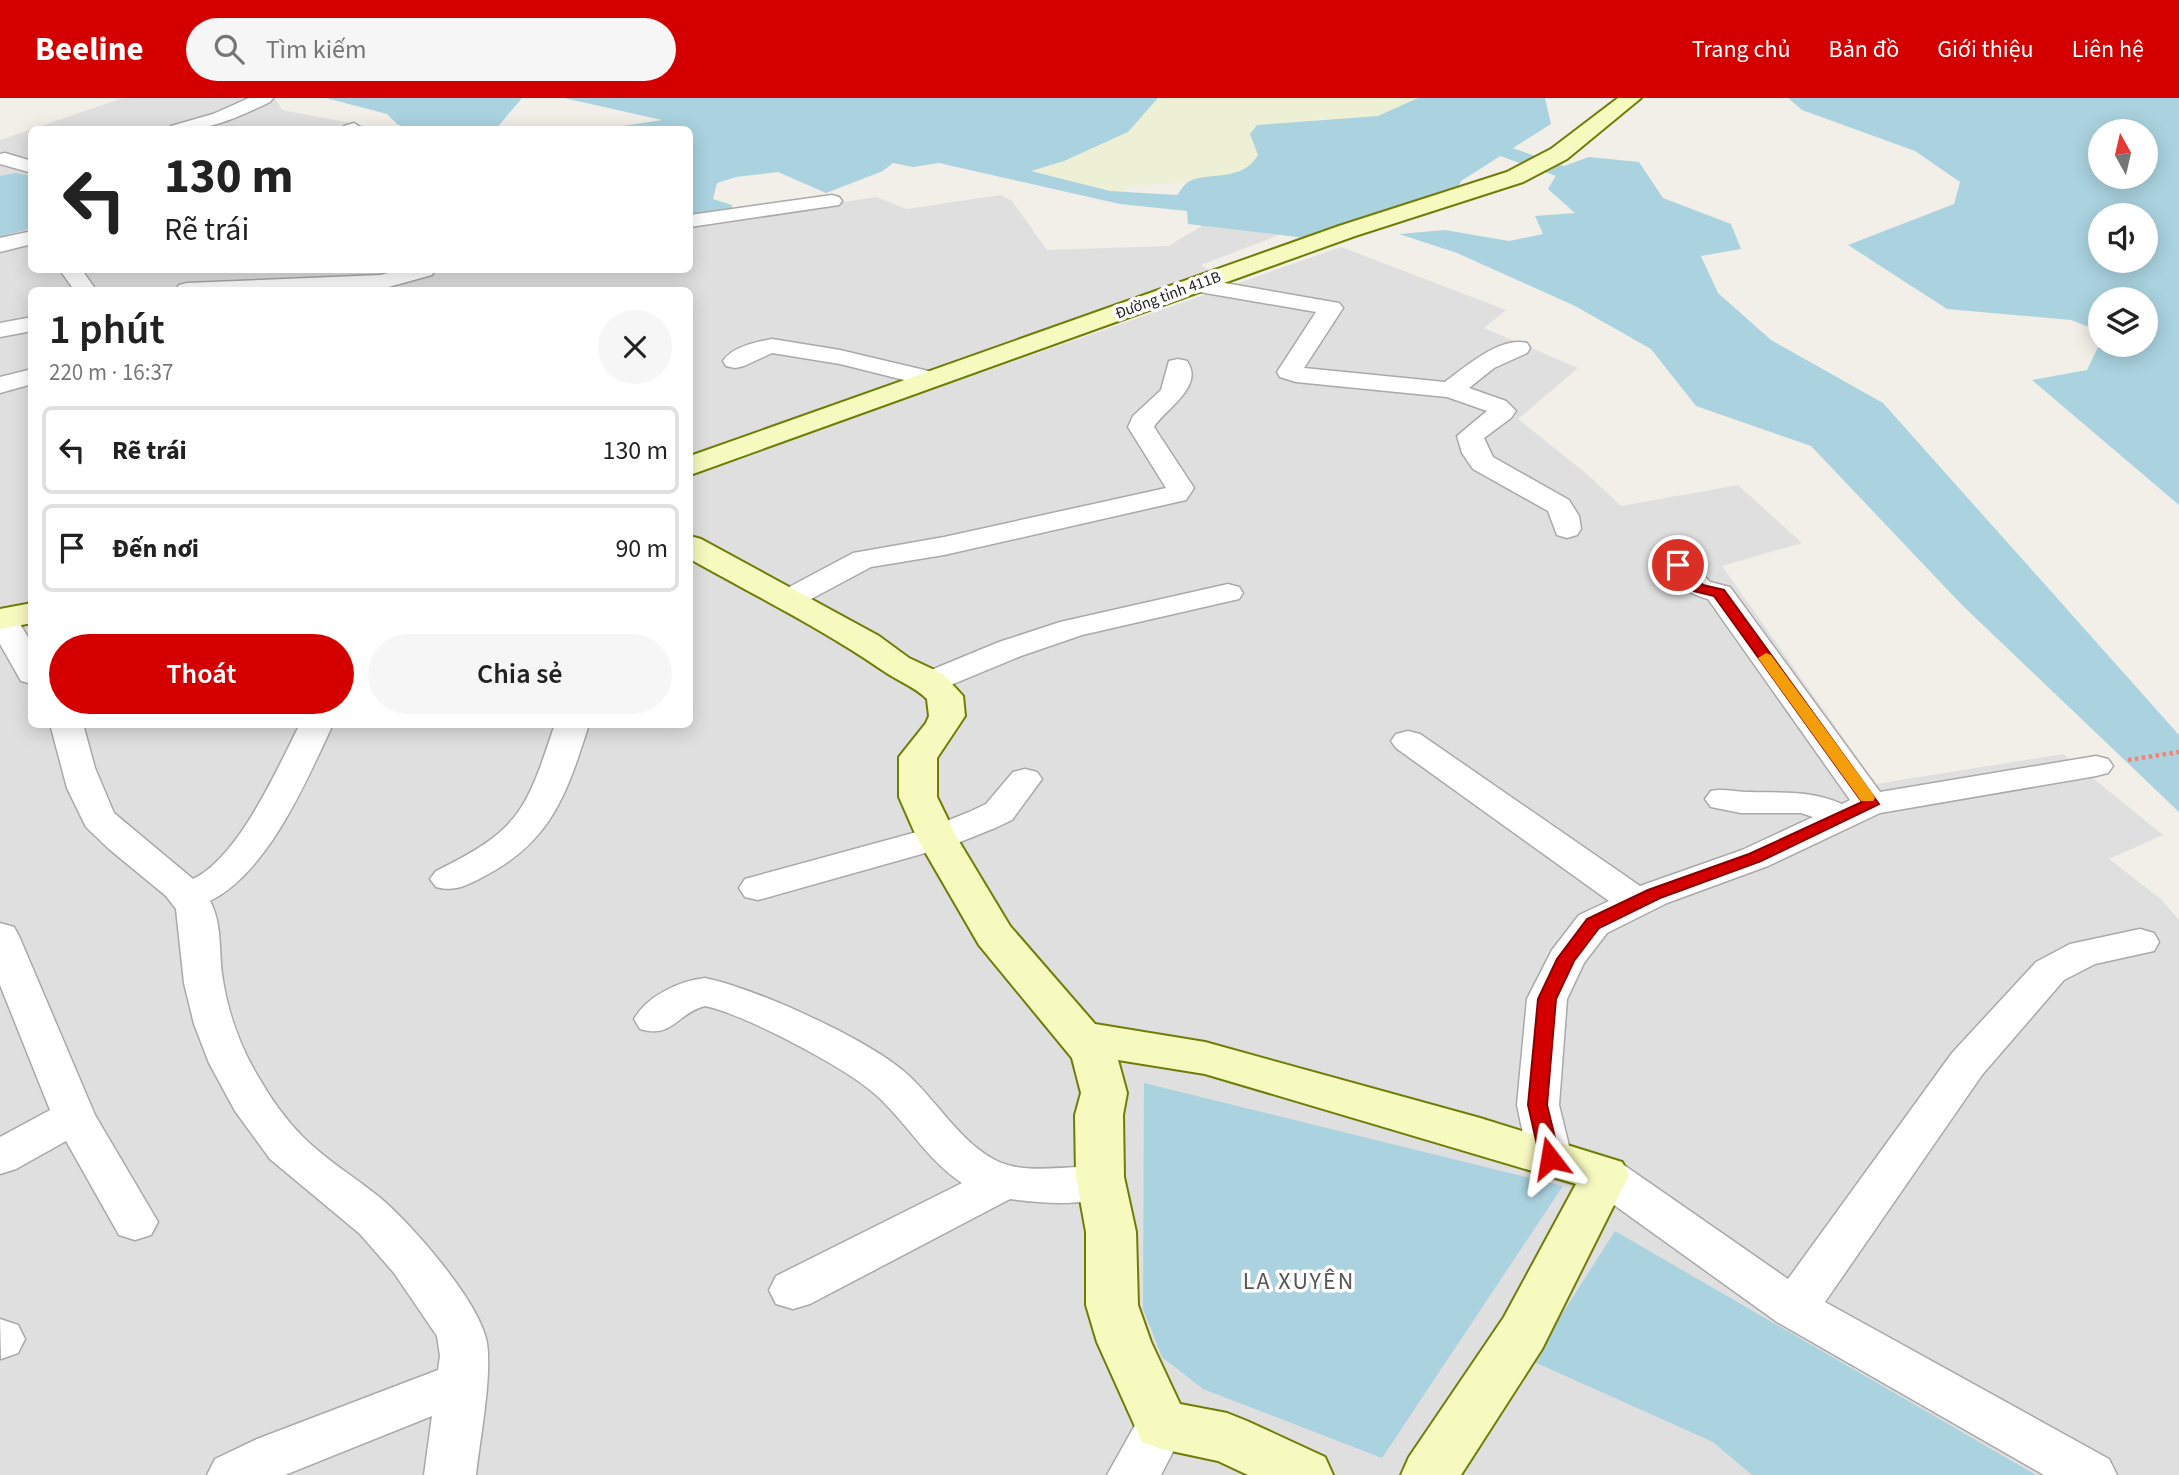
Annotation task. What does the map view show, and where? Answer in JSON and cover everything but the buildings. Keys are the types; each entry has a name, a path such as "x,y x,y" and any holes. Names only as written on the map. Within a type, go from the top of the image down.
{"street":[{"path":"192,126 229,115 264,98"},
{"name":"Đường tỉnh 411B","path":"693,465 1348,231 1515,177 1559,154 1631,98"},
{"path":"5,159 28,166"},
{"path":"693,221 832,201"},
{"path":"0,245 28,238"},
{"path":"260,287 381,282 413,273"},
{"path":"381,282 401,287"},
{"path":"1196,285 1331,308 1289,372 1296,375 1450,390 1501,409 1502,413 1470,436 1475,453 1483,463 1559,506 1565,516 1567,529"},
{"path":"0,330 28,325"},
{"path":"736,361 772,346 841,357 932,379"},
{"path":"1450,390 1485,363 1518,348"},
{"path":"789,599 863,559 944,547 1176,494 1180,488 1141,427 1142,422 1174,391 1178,382 1178,366"},
{"path":"0,385 28,377"},
{"path":"693,548 789,599 930,682 945,696 947,716 918,757 918,797 937,838 995,935 1093,1054 1104,1093 1099,1115 1101,1183 1111,1232 1112,1305 1124,1342 1162,1426"},
{"path":"1678,565 1699,588 1719,593 1856,810"},
{"path":"930,682 1002,653 1091,623 1228,593"},
{"path":"11,617 28,663"},
{"path":"69,728 72,733 74,753 99,819 116,837 188,897 195,908 206,998 223,1055 276,1136 302,1162 376,1221 433,1289 462,1338 464,1356 450,1475"},
{"path":"188,897 214,884 231,870 278,802 315,728"},
{"path":"449,879 478,866 527,830 542,810 552,790 571,728"},
{"path":"1408,741 1637,902"},
{"path":"1550,1158 1538,1105 1547,999 1566,959 1593,923 1689,880 1755,858 1856,810 2096,766"},
{"path":"758,888 937,838 999,812 1025,779"},
{"path":"1723,799 1750,804 1796,802 1856,810"},
{"path":"0,936 74,1117 135,1222"},
{"path":"1794,1308 1967,1065 2050,971 2084,953 2140,942"},
{"path":"654,1018 690,995 706,991 737,1000 856,1061 889,1081 954,1150 979,1172 1006,1181 1037,1185 1101,1183"},
{"path":"1081,1038 1205,1058 1605,1175 1794,1308 2091,1475"},
{"path":"0,1157 74,1117"},
{"path":"1429,1475 1523,1333 1605,1175"},
{"path":"793,1290 1006,1181"},
{"path":"233,1475 275,1455 461,1383"},
{"path":"1133,1475 1162,1426"},
{"path":"1162,1426 1227,1438 1305,1475"}],"path":[{"path":"2096,766 2179,752"}],"shaded area":[{"path":"123,98 275,98 282,110 363,126 41,126"},
{"path":"28,130 28,273 693,273 693,226 876,197 907,209 1000,195 1012,201 1047,250 1168,246 1204,225 1279,235 1201,265 1214,273 693,458 693,287 28,287 28,603 0,608 0,140"},
{"path":"1341,247 1506,310 1484,328 1578,368 1518,419 1588,475 1621,506 1738,485 1802,543 1722,566 1876,784 2063,754 2163,835 2109,859 2162,900 2179,920 2179,1475 0,1475 0,630 28,625 28,728 693,728 693,474"}],"green space":[{"path":"1158,98 1418,98 1378,116 1315,119 1258,155 1254,163 1232,174 1187,182 1127,186 1126,192 1110,191 1029,170 1064,161 1128,132"}],"water":[{"path":"326,98 522,98 499,126 401,126 387,114"},
{"path":"564,98 1158,98 1128,132 1064,161 1031,171 1110,191 1177,195 1188,182 1234,173 1251,164 1258,155 1250,134 1257,125 1378,116 1418,98 1545,98 1551,124 1461,181 1456,192 1305,238 1188,224 1187,211 1120,204 939,163 913,167 893,163 883,171 826,193 778,172 736,177 717,183 713,199 732,205 732,212 693,217 693,126 623,126 662,120"},
{"path":"1788,98 2179,98 2179,505 2032,380 2087,370 2093,357 2158,357 2158,287 2088,287 2088,326 2071,320 1947,309 1848,245 1954,204 1960,182 1915,151 1802,110"},
{"path":"1589,157 1639,162 1663,198 1731,224 1741,249 1701,256 1718,293 1771,340 1883,403 2179,735 2179,812 1962,605 1811,446 1696,406 1651,349 1575,306 1457,253 1399,234 1445,230 1509,241 1543,234 1535,216 1575,213 1548,189 1561,167"},
{"path":"15,173 28,175 28,229 0,237 0,176"},
{"path":"1144,1083 1563,1186 1382,1458 1203,1389 1162,1357 1143,1309"},
{"path":"1615,1231 2036,1475 1752,1475 1713,1442 1532,1361"}],"waterway":[{"path":"1507,152 1602,186"}],"slow traffic":[{"path":"1766,658 1867,798"}],"district":[{"name":"LA XUYÊN","path":"1299,1281"}],"route":[{"path":"1550,1158 1538,1105 1547,999 1566,959 1593,923 1654,894 1755,858 1871,804 1719,593 1699,588 1678,565"}]}
